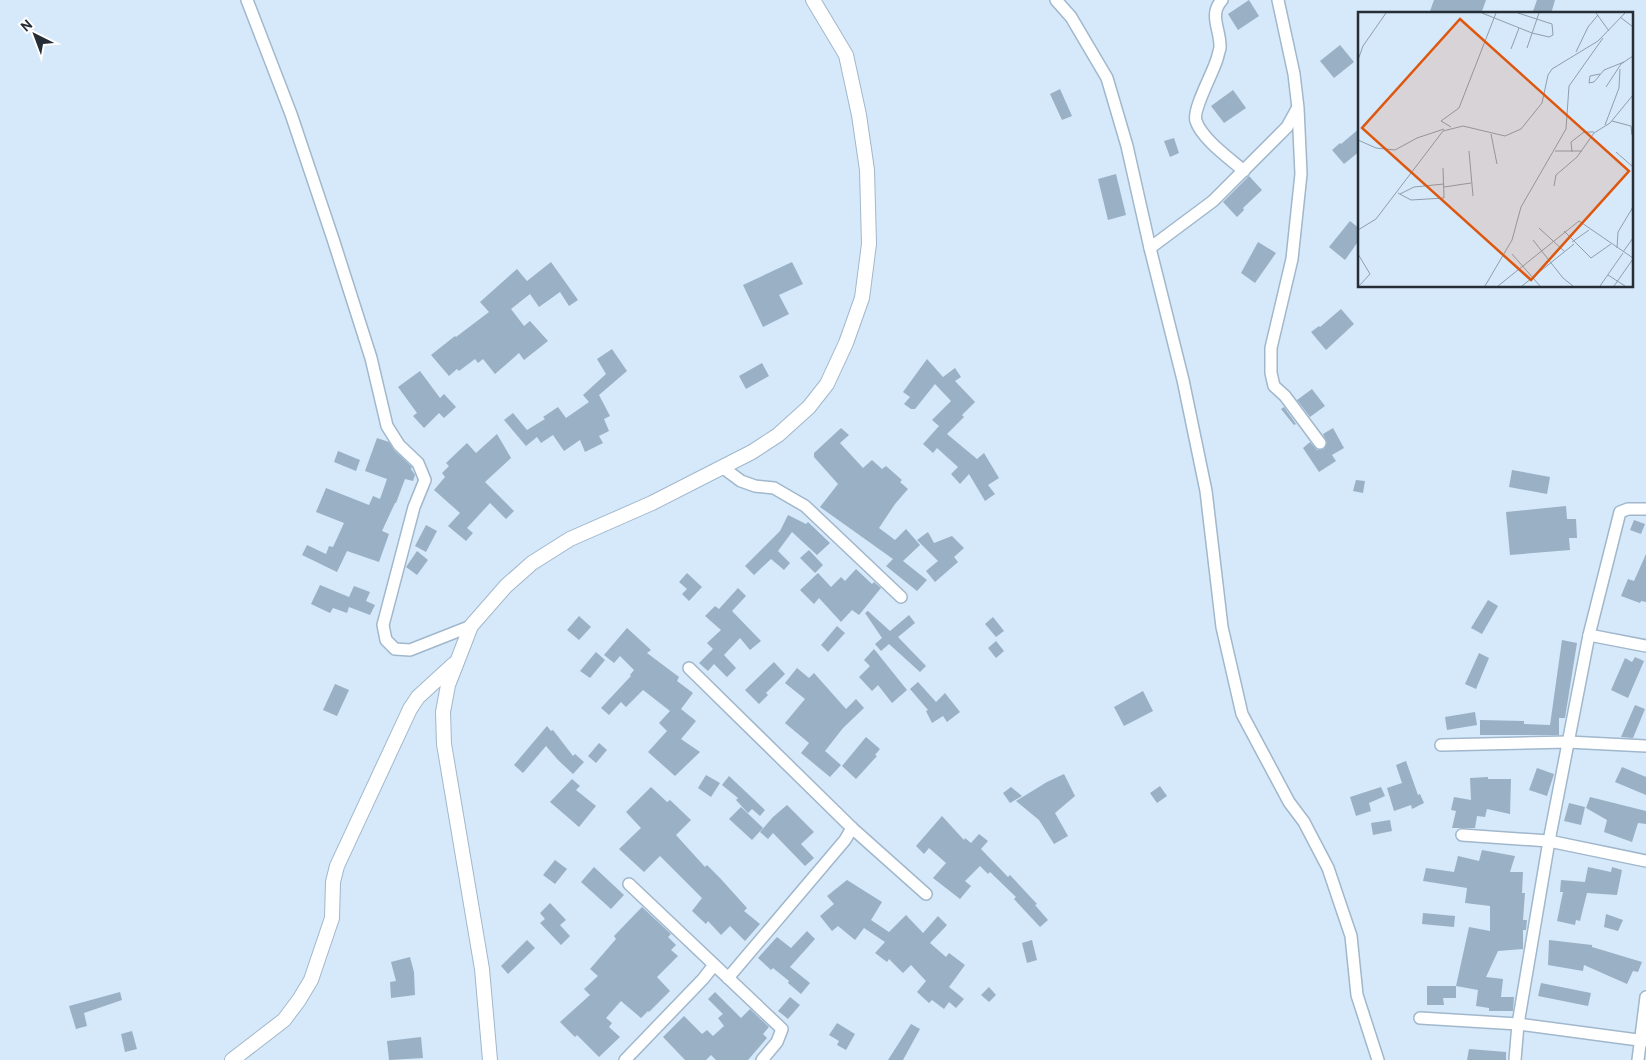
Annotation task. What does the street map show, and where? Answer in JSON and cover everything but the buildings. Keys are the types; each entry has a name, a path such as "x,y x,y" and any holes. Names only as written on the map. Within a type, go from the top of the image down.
{"street":[{"path":"246,0 291,114 327,221 371,358 388,426 399,445 418,463 425,480 412,516 383,625 386,640 395,649 410,650 471,626"},
{"path":"490,1060 482,969 444,744 443,712 448,685 471,626 506,586 532,563 570,539 652,503 752,452 778,435 809,407 826,384 846,343 862,298 869,244 867,170 859,115 846,55 813,0"},
{"path":"1056,0 1071,17 1107,78 1127,146 1183,380 1206,491 1222,627 1242,714 1328,868 1351,936 1357,995 1378,1060"},
{"path":"1222,0 1214,16 1220,48 1194,118 1200,130 1244,171"},
{"path":"1278,0 1294,74 1298,108 1301,174 1292,259 1271,348 1271,373 1274,386 1286,396 1320,443"},
{"path":"1150,248 1213,202 1287,127 1298,108"},
{"path":"722,467 741,481 755,486 774,488 805,506 901,597"},
{"path":"1516,1060 1518,1024 1549,841 1589,635 1620,512 1628,509 1646,509"},
{"path":"1589,635 1646,646"},
{"path":"232,1060 284,1020 311,980 332,918 333,882 344,848 410,709 418,697 457,662"},
{"path":"689,668 852,828 926,894"},
{"path":"1441,745 1568,742 1646,746"},
{"path":"728,978 845,840 852,828"},
{"path":"1462,835 1549,841 1646,860"},
{"path":"629,884 782,1029 778,1042 762,1060"},
{"path":"624,1060 703,980 714,965"},
{"path":"1638,1060 1643,1041 1646,997"},
{"path":"1420,1018 1518,1024 1643,1041"}]}
